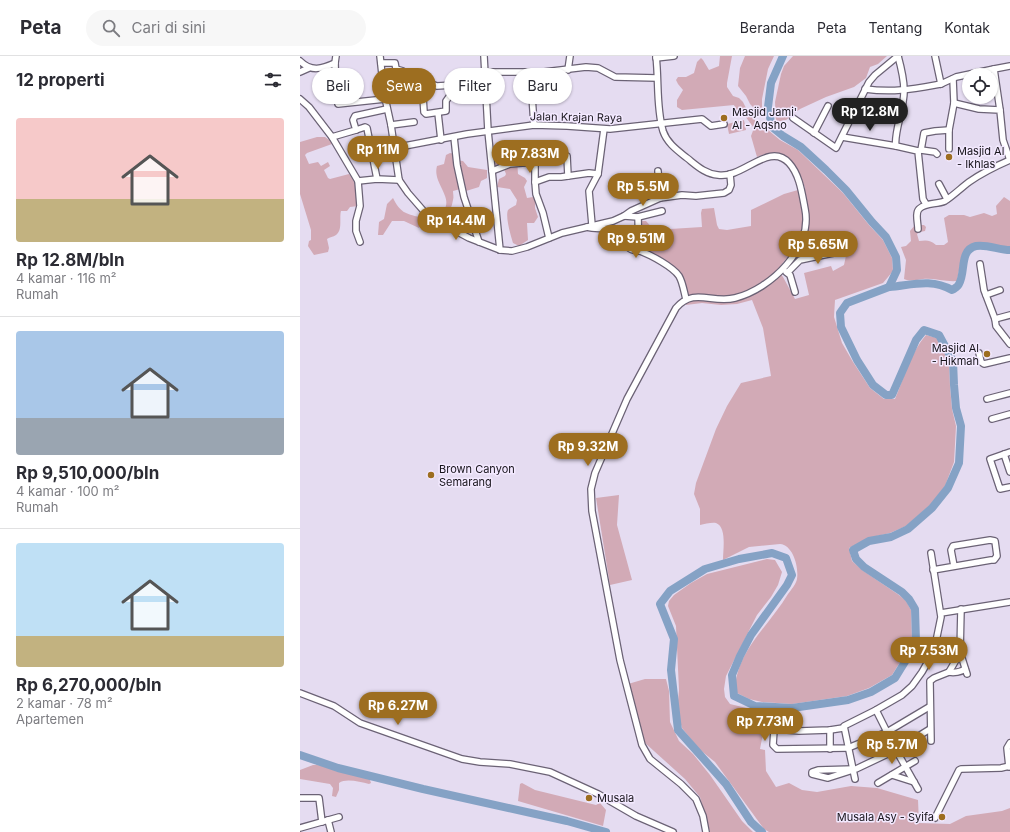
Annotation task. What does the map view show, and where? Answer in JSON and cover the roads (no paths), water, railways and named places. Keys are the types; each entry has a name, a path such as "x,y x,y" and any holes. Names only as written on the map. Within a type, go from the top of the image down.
{"street":[{"path":"336,56 336,95 338,104 372,100"},
{"path":"380,56 381,68"},
{"path":"484,56 484,68"},
{"path":"568,68 570,56"},
{"path":"674,56 656,57 661,123 667,139 674,148 703,170 710,174 719,176 742,170 769,156 783,158 791,166 802,190 807,224 797,251 791,261 781,271 759,287 735,298 726,300 698,296 680,303 670,318 627,399 593,479 591,500 592,511 620,660 642,745 650,759 681,784 696,799 703,816 706,832"},
{"path":"793,118 834,148 837,147 871,78 898,56 904,91 902,112 894,140 896,146"},
{"path":"935,56 941,84"},
{"path":"300,61 309,68"},
{"path":"300,72 309,68 321,68 335,63"},
{"path":"381,63 394,63 396,68"},
{"path":"998,68 1010,66"},
{"path":"572,69 593,67 615,77 657,78"},
{"path":"865,89 904,91 941,84 953,78 962,76"},
{"path":"949,149 949,130 954,103 953,78"},
{"path":"918,229 918,211 926,204 937,204 947,199 994,167 1010,160 1003,140 998,96"},
{"path":"300,99 309,107 332,137 358,181 360,206 356,221 356,231 360,242"},
{"path":"954,103 979,109 1000,110"},
{"path":"386,104 399,180 408,193 428,216 479,242 500,250 512,250 589,226 613,221 660,198 724,193 729,190 731,185 730,174"},
{"path":"423,104 424,112 427,114 438,113 446,110 446,104"},
{"path":"486,104 500,250"},
{"path":"533,104 534,126"},
{"path":"814,133 828,106"},
{"path":"356,130 353,120 354,117 387,109"},
{"path":"438,113 441,140"},
{"name":"Jalan Krajan Raya","path":"394,148 489,130 534,126 567,126 604,129 638,127 702,119 711,126 724,124"},
{"path":"390,125 414,122"},
{"path":"332,137 365,127 367,128 377,179"},
{"path":"589,226 589,191 598,174 604,129"},
{"path":"926,204 923,199 920,150 924,134 935,131 949,130"},
{"path":"454,137 457,165 464,198 479,242"},
{"path":"842,137 935,152 937,154"},
{"path":"549,238 544,216 536,194 535,158 552,154 567,155 568,176"},
{"path":"492,170 510,164 534,162"},
{"path":"658,171 660,198"},
{"path":"535,182 549,177 589,173 598,174"},
{"path":"358,181 377,179 399,180"},
{"path":"939,184 947,199"},
{"path":"624,216 638,217 662,211"},
{"path":"638,217 639,251"},
{"path":"589,226 593,229 616,229 621,233 627,246 632,250 639,251 678,274 686,300"},
{"path":"788,272 800,260 843,251"},
{"path":"980,264 986,295 996,319 997,328 1010,344"},
{"path":"781,271 788,272"},
{"path":"788,272 795,292"},
{"path":"986,295 1000,290"},
{"path":"996,319 1010,315"},
{"path":"979,353 981,362 984,364 1010,358"},
{"path":"987,399 1010,393"},
{"path":"992,419 1010,414"},
{"path":"1010,452 990,459 1000,489 1010,487"},
{"path":"1004,454 1010,472"},
{"path":"934,570 996,559 995,541 990,540 953,546 951,550 954,566"},
{"path":"930,707 887,732 848,748 777,749 773,745 774,730 830,730 844,728 846,724 876,710 902,695 912,686 934,651 941,622 941,612 931,553"},
{"path":"941,612 1010,602"},
{"path":"930,740 930,681 949,672 953,673 963,670 966,672 960,652 961,609"},
{"path":"949,672 960,652"},
{"path":"300,693 334,706 360,723 462,759 510,764 550,772 598,794 642,819 673,832"},
{"path":"876,710 918,789"},
{"path":"844,728 855,779"},
{"path":"853,769 818,770 812,772 812,774 828,778 856,769 896,750 930,729"},
{"path":"830,730 830,748"},
{"path":"935,818 955,776 960,770 1001,768 1009,766 1007,748 1010,743"},
{"path":"878,783 915,761"},
{"path":"892,775 914,782"},
{"path":"300,798 318,798 325,821 331,832"},
{"path":"300,828 339,817"}],"waterway":[{"path":"762,832 751,822 726,784 678,730 671,670 674,639 660,604 670,591 705,569 739,559 772,553 786,558 792,575 787,585 751,635 740,656 732,675 734,696 755,706 792,708 848,700 871,692 895,678 916,641 915,609 909,599 902,592 864,567 856,559 853,550 869,541 891,537 908,529 932,508 948,488 959,463 961,426 956,408 953,361 939,335 924,330 916,340 892,395 886,395 873,385 857,360 841,327 840,313 847,303 889,287 897,270 896,257 886,237 846,190 801,147 772,127 768,107 771,83 783,56"},
{"path":"889,287 929,283 944,286 952,290 959,284 965,257 971,248 976,246 984,246 1010,250"},
{"path":"300,755 338,768 423,789 567,821 606,832"}],"place":[{"name":"Masjid Jami' Al - Aqsho","path":"724,118"},
{"name":"Masjid Al - Ikhlas","path":"949,157"},
{"name":"Masjid Al - Hikmah","path":"987,354"},
{"name":"Brown Canyon Semarang","path":"431,475"},
{"name":"Musala","path":"589,798"},
{"name":"Musala Asy - Syifa","path":"942,817"}]}
